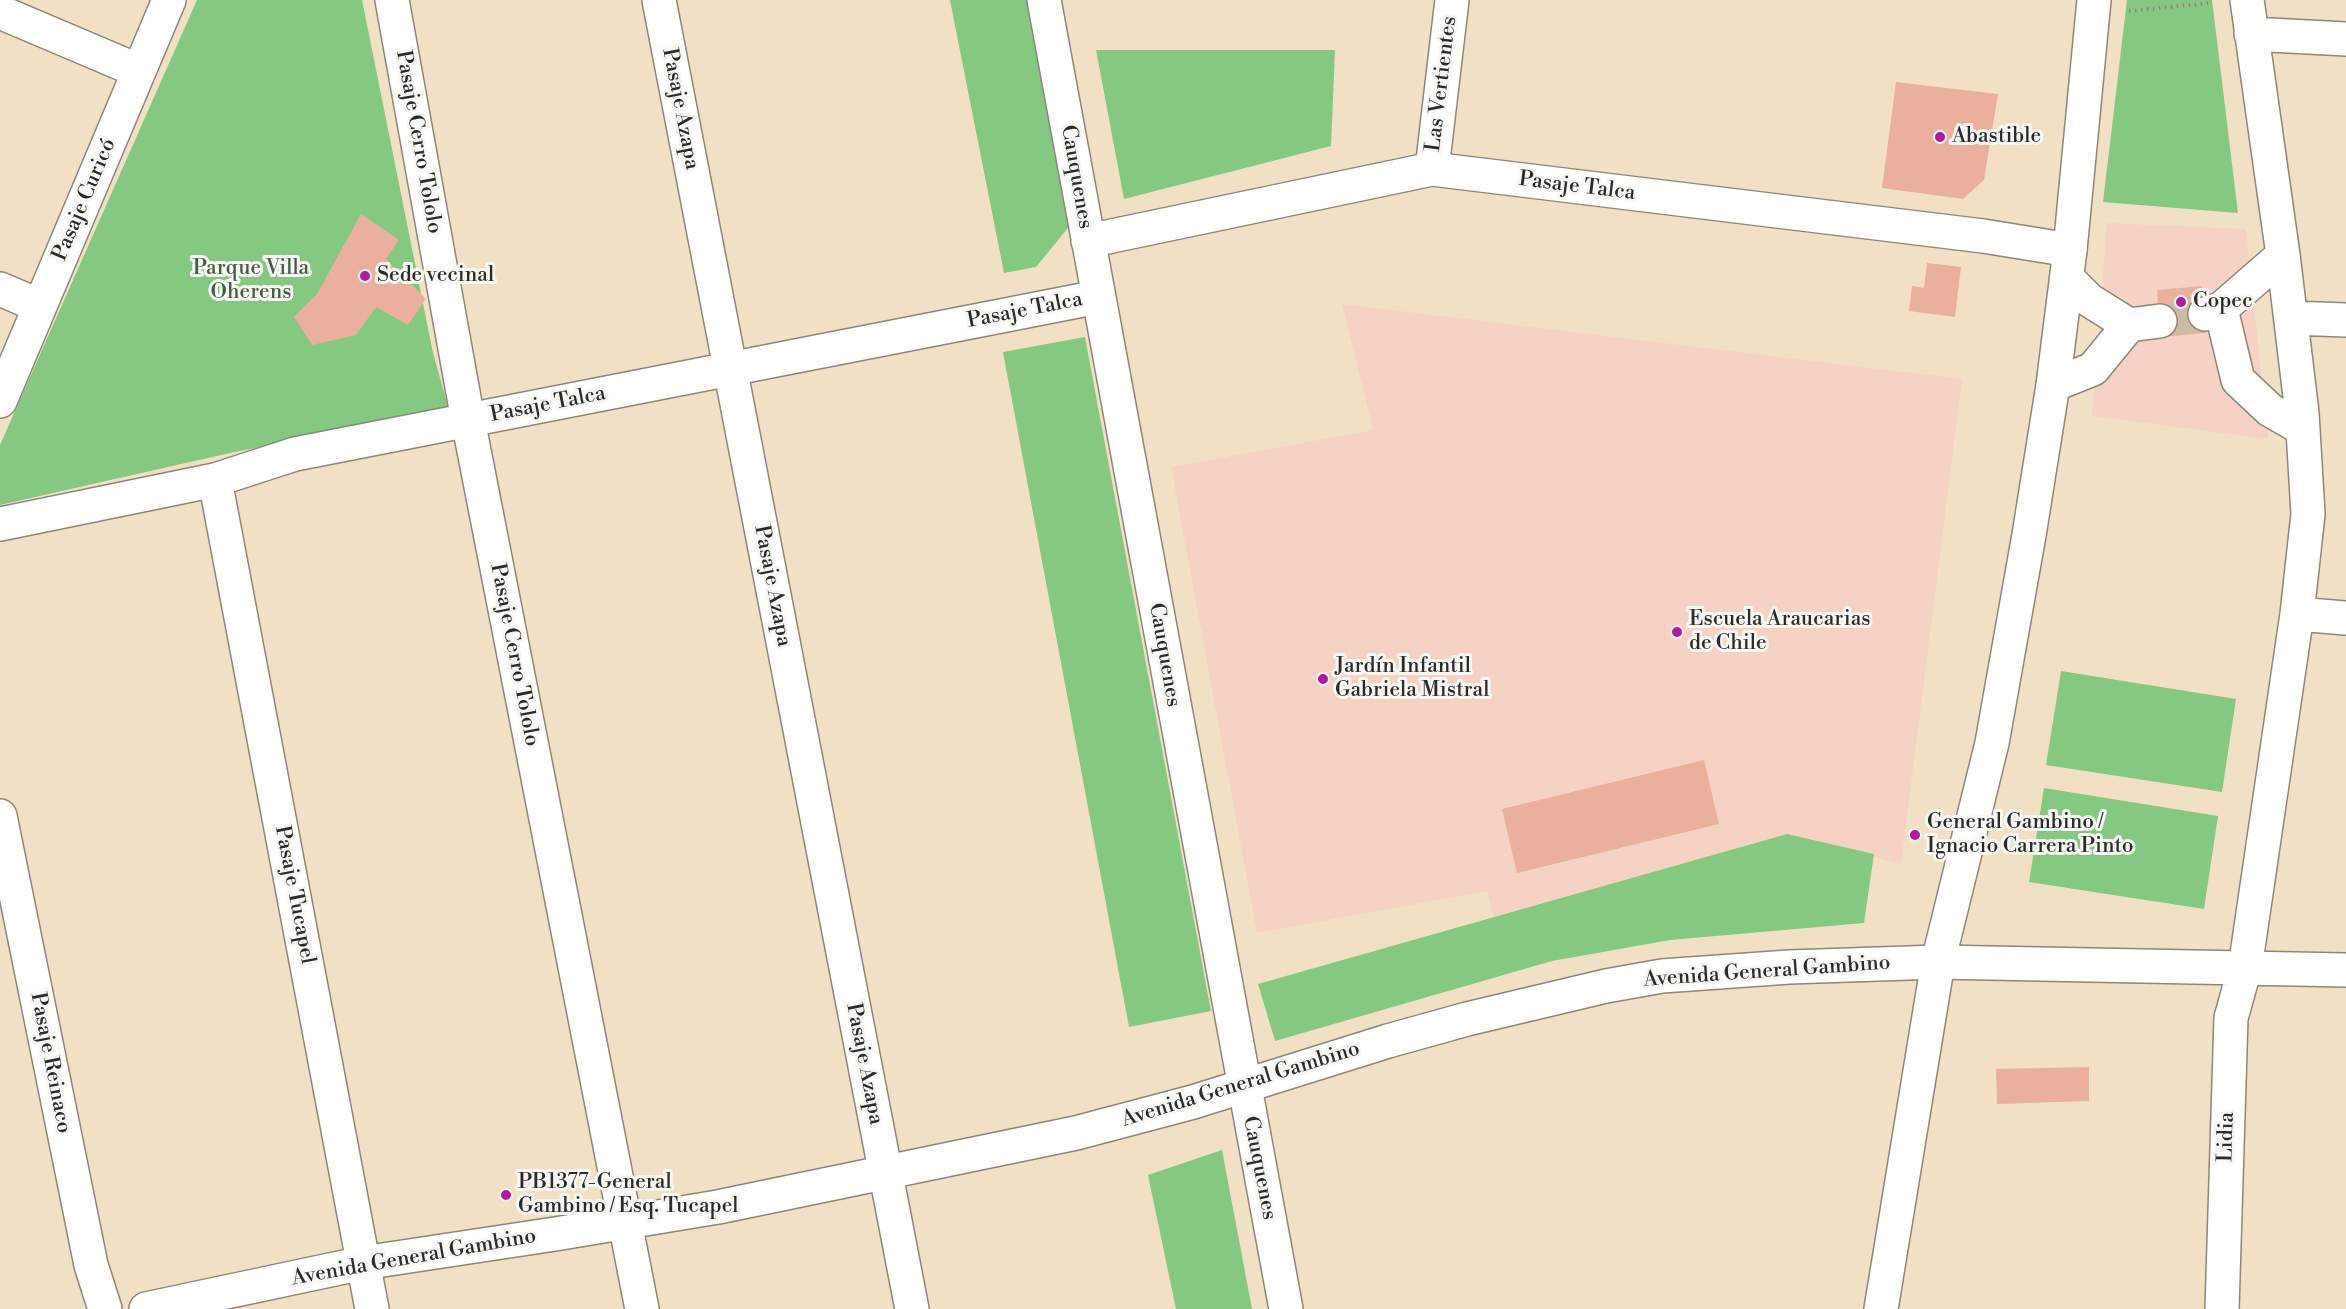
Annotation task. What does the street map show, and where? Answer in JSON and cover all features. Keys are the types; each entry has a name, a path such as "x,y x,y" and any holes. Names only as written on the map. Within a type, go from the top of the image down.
{"street":[{"name":"Pasaje Curicó","path":"0,401 169,0"},
{"name":"Pasaje Cerro Tololo","path":"392,0 468,420 642,1309"},
{"name":"Pasaje Azapa","path":"659,0 912,1309"},
{"name":"Cauquenes","path":"1044,0 1286,1309"},
{"name":"Las Vertientes","path":"1432,169 1452,0"},
{"name":"Lidia","path":"2222,1309 2231,1018 2245,968 2296,614 2308,514 2303,429 2291,318 2251,34 2232,1"},
{"path":"1881,1309 1938,962 1992,743 2030,534 2054,385 2093,7"},
{"path":"0,12 139,71"},
{"path":"2251,34 2346,39"},
{"name":"Pasaje Talca","path":"1088,241 1432,169 1972,235 2068,264"},
{"path":"2283,255 2213,311 2238,380 2270,410 2303,429"},
{"path":"2054,385 2094,369 2144,323 2089,300 2068,264"},
{"path":"0,289 40,306"},
{"name":"Pasaje Talca","path":"0,524 215,480 295,454 1098,297"},
{"path":"2291,318 2346,320"},
{"name":"Pasaje Tucapel","path":"215,480 372,1309"},
{"path":"2296,614 2346,618"},
{"name":"Pasaje Reinaco","path":"0,816 91,1266 105,1309"},
{"name":"Avenida General Gambino","path":"146,1309 363,1263 718,1207 1076,1133 1154,1113 1467,1018 1606,986 1662,976 1724,971 1938,962 2346,970"}],"path":[{"path":"2093,7 2232,1"}],"shaded area":[{"path":"2107,223 2246,229 2268,439 2092,416"},
{"name":"Escuela Araucarias de Chile","path":"1342,304 1962,379 1901,864 1786,834 1494,918 1487,891 1257,933 1171,467 1373,430"}],"green space":[{"name":"Parque Villa Oherens","path":"197,0 362,0 433,353 449,410 230,453 0,505 0,445"},
{"path":"950,0 1029,0 1072,223 1036,267 1004,273"},
{"path":"2127,0 2212,0 2238,213 2103,202"},
{"path":"1096,50 1335,50 1331,146 1124,199"},
{"path":"1085,337 1211,1011 1129,1027 1003,352"},
{"path":"2061,671 2236,699 2222,792 2046,765"},
{"path":"2044,788 2218,816 2204,909 2029,882"},
{"path":"1787,834 1874,854 1864,923 1670,940 1552,961 1275,1041 1258,984"},
{"path":"1222,1150 1252,1309 1176,1309 1148,1175"}],"building":[{"name":"Abastible","path":"1896,82 1998,94 1984,180 1963,199 1882,188"},
{"name":"Sede vecinal","path":"361,214 399,240 386,259 426,299 408,325 376,307 356,335 312,345 294,317 317,294"},
{"path":"1927,263 1961,267 1955,317 1909,311 1912,286 1924,288"},
{"name":"Copec","path":"2202,286 2206,333 2160,337 2157,290"},
{"path":"1704,760 1719,824 1517,873 1502,809"},
{"path":"2089,1067 2089,1101 1997,1104 1996,1069"}],"tunnel":[{"path":"2160,321 2205,314"}],"place":[{"name":"Abastible","path":"1940,137"},
{"name":"Sede vecinal","path":"365,276"},
{"name":"Copec","path":"2181,302"},
{"name":"Escuela Araucarias de Chile","path":"1677,632"},
{"name":"Jardín Infantil Gabriela Mistral","path":"1323,679"},
{"name":"General Gambino / Ignacio Carrera Pinto","path":"1915,835"},
{"name":"PB1377-General Gambino / Esq. Tucapel","path":"506,1195"}]}
